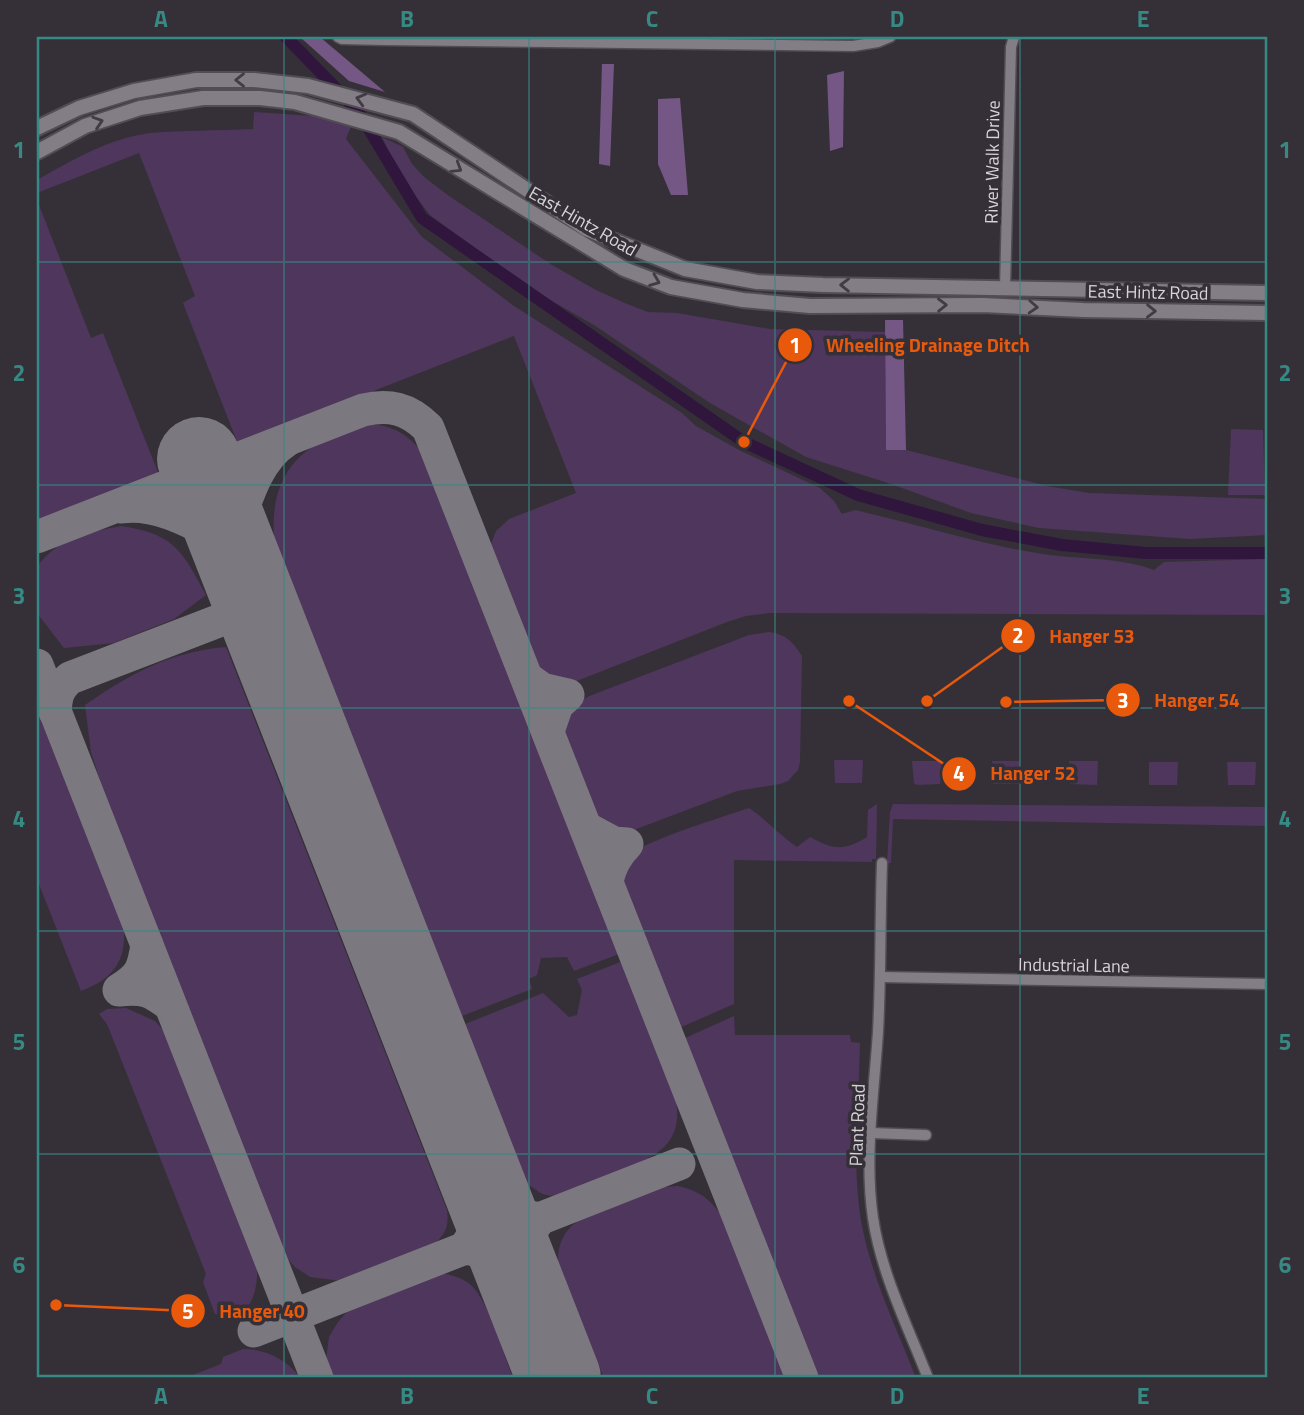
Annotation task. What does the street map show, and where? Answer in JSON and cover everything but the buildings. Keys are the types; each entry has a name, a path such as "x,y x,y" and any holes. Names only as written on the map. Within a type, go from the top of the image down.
{"main road":[{"name":"East Hintz Road","path":"37,128 79,108 134,90 196,80 254,80 308,86 413,114 586,229 685,269 757,282 1267,293"},
{"name":"East Hintz Road","path":"37,152 85,125 140,108 202,98 260,98 296,102 399,132 624,269 671,287 743,300 810,306 983,305 1083,310 1267,313"}],"street":[{"path":"338,37 369,40 853,46 890,37"},
{"name":"River Walk Drive","path":"1005,288 1013,37"},
{"name":"Plant Road","path":"882,863 881,977 870,1189 880,1252 928,1378"},
{"name":"Industrial Lane","path":"881,977 1267,984"},
{"path":"871,1133 926,1135"}],"shaded area":[{"path":"300,37 320,37 385,92 349,81"},
{"path":"602,64 614,64 610,166 599,164"},
{"path":"844,71 843,147 830,151 827,75"},
{"path":"680,98 688,195 671,195 658,164 658,99"},
{"path":"254,112 313,116 351,126 346,139 422,237 514,306 682,413 696,426 741,451 820,488 834,501 842,514 855,510 1014,549 1125,562 1154,570 1164,562 1267,559 1267,615 769,613 727,622 569,684 551,679 536,667 490,547 496,531 509,519 576,493 514,336 238,444 183,303 195,296 139,153 37,193 37,180 106,145 150,133 253,129"},
{"path":"382,137 403,147 412,164 424,177 449,196 552,265 627,304 648,312 677,313 770,329 885,332 886,450 906,450 1047,486 1089,493 1267,499 1267,535 1190,539 1039,528 971,513 806,457 710,403 594,325 531,289 430,215 401,177"},
{"path":"37,200 91,338 103,333 159,475 37,522"},
{"path":"885,320 903,320 906,450 886,450"},
{"path":"372,424 389,427 402,434 425,455 619,954 574,971 567,957 541,958 537,975 529,979 532,989 462,1016 274,537 274,513 278,492 286,474 297,460 329,437"},
{"path":"1231,429 1263,430 1265,495 1228,495"},
{"path":"121,526 139,529 165,539 183,556 206,595 174,619 114,643 64,648 37,613 37,567 54,549 74,538"},
{"path":"769,632 789,639 802,656 798,770 788,781 780,784 737,791 631,831 611,832 601,825 564,735 565,720 570,710 592,695 749,635"},
{"path":"226,647 447,1210 446,1229 433,1245 342,1281 310,1277 295,1267 282,1253 110,813 91,752 85,705 135,674 169,659"},
{"path":"37,704 124,928 122,951 115,968 101,981 81,991 37,879"},
{"path":"834,760 863,760 862,783 835,783"},
{"path":"912,761 942,761 940,784 914,783"},
{"path":"992,761 1020,761 1019,784 992,784"},
{"path":"1069,761 1098,761 1097,785 1070,784"},
{"path":"1149,762 1178,762 1177,785 1149,785"},
{"path":"1227,762 1256,762 1255,785 1228,785"},
{"path":"877,804 876,859 872,859 872,862 734,860 734,1004 679,1028 621,879 621,868 626,858 665,837 749,808 797,847 810,837 832,846 845,847 867,837 868,810"},
{"path":"893,804 1267,807 1267,826 893,819 891,863 887,863 890,812"},
{"path":"623,961 674,1090 677,1108 673,1135 666,1145 645,1160 559,1195 546,1195 527,1183 465,1024 543,993 569,1017 577,1015 582,990 577,979"},
{"path":"126,1008 155,1021 165,1032 257,1265 257,1281 251,1302 235,1319 215,1314 203,1282 206,1274 107,1024 99,1014 107,1009"},
{"path":"734,1016 735,1035 850,1035 851,1042 860,1043 856,1158 862,1226 878,1284 916,1378 816,1378 683,1039"},
{"path":"678,1186 706,1198 726,1223 787,1378 604,1378 558,1262 563,1238 575,1223 584,1217 664,1187"},
{"path":"441,1273 465,1281 479,1294 513,1378 331,1378 326,1360 329,1337 352,1306"},
{"path":"243,1349 276,1357 301,1378 185,1378 221,1364 223,1357"}],"waterway":[{"path":"286,37 358,111 422,218 744,442 858,495 982,530 1062,545 1146,553 1267,553"}],"taxiway":[{"path":"37,537 363,410 381,407 398,409 421,421 428,428 802,1378"},
{"path":"122,507 136,506 165,512 231,542 258,473 275,450 286,441"},
{"path":"55,712 58,693 70,678 226,618 241,618 252,622 271,642"},
{"path":"37,665 317,1378"},
{"path":"528,679 542,689 568,695 557,705 548,731"},
{"path":"586,828 614,843 627,844 614,861 607,881"},
{"path":"147,945 140,972 119,990 147,991 170,1005"},
{"path":"254,1331 679,1164"},
{"path":"482,1181 506,1207 539,1219 524,1248 521,1281 496,1258 465,1248 481,1216 482,1181"}],"runway":[{"path":"199,459 559,1378"}],"place":[{"name":"Wheeling Drainage Ditch","path":"744,442"},
{"name":"Hanger 52","path":"849,701"},
{"name":"Hanger 53","path":"927,701"},
{"name":"Hanger 54","path":"1006,702"},
{"name":"Hanger 40","path":"56,1305"}]}
